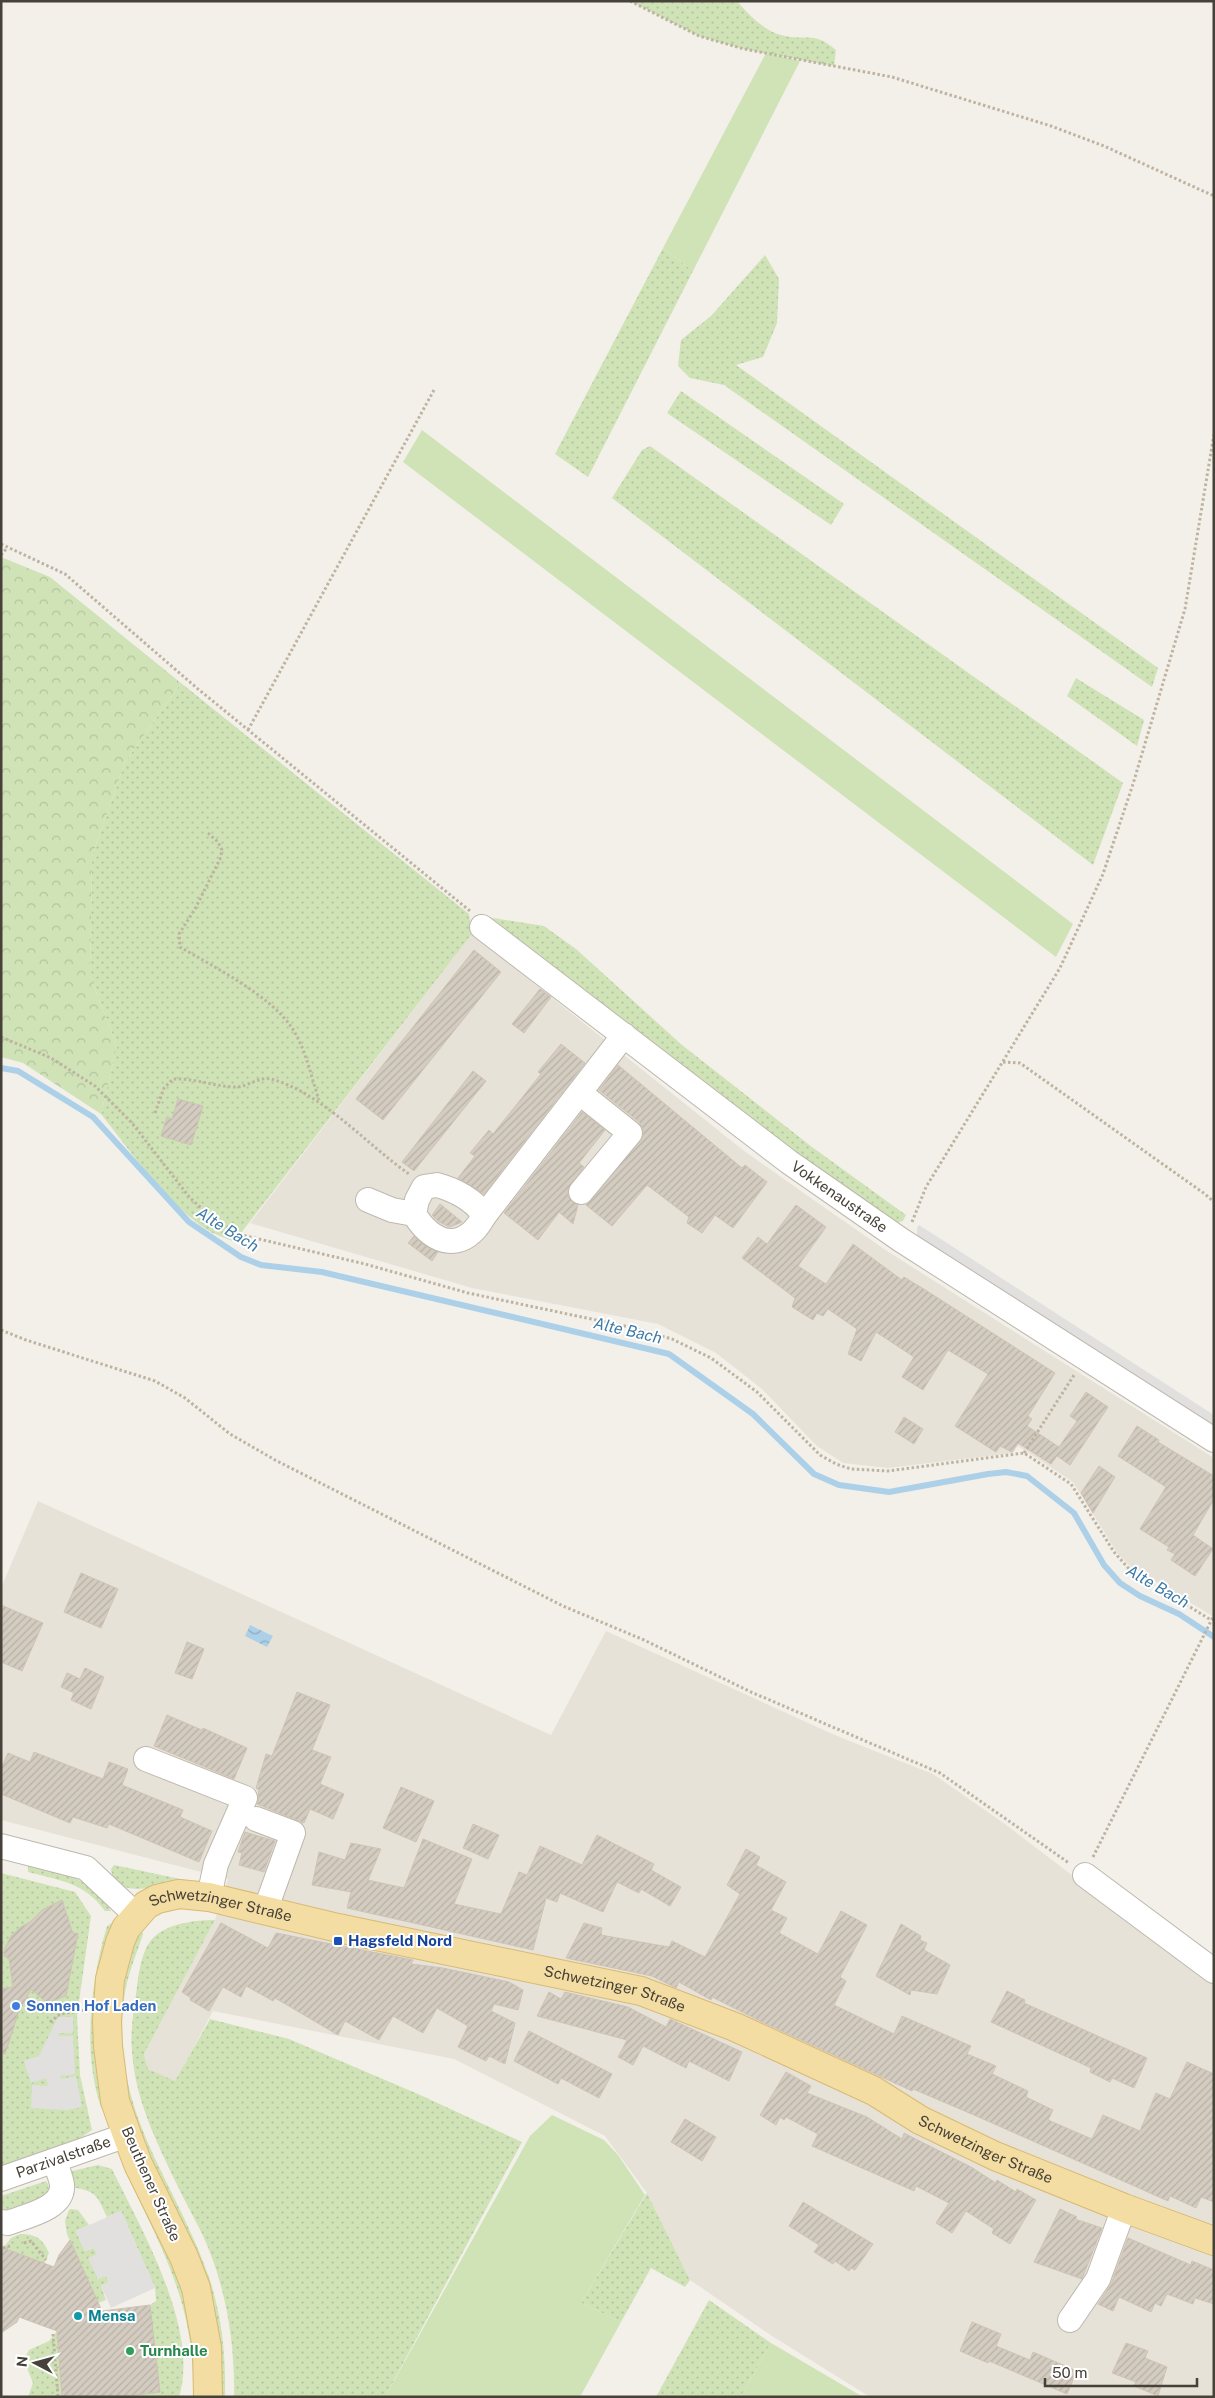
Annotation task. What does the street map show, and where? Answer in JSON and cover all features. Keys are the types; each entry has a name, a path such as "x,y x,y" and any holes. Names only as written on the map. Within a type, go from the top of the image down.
{"main road":[{"name":"Schwetzinger Straße","path":"136,1915 146,1906 166,1896 180,1894 209,1898 338,1928 612,1984 669,2000 874,2091 920,2120 970,2144 1124,2208 1214,2240"},
{"name":"Beuthener Straße","path":"136,1915 126,1928 110,1979 106,2021 110,2074 115,2101 138,2164 184,2257 196,2288 207,2348 208,2397"}],"street":[{"name":"Vokkenaustraße","path":"482,926 789,1162 901,1240 1214,1440"},
{"path":"368,1200 392,1210 414,1214 423,1227 433,1236 447,1242 463,1239 479,1226 484,1216 624,1035"},
{"path":"580,1093 630,1133 581,1192"},
{"path":"414,1214 417,1200 424,1187 437,1185 450,1188 479,1207 484,1216"},
{"path":"146,1759 245,1798 216,1864 209,1898"},
{"path":"256,1819 292,1833 265,1911"},
{"name":"Schwetzinger Straße","path":"1,1846 86,1868 136,1915"},
{"path":"1085,1874 1214,1971"},
{"name":"Parzivalstraße","path":"1,2179 55,2162 127,2135"},
{"path":"1,2222 8,2223 49,2207 61,2195 62,2184 55,2162"},
{"path":"1070,2320 1098,2279 1124,2208"}],"path":[{"path":"630,1 699,36 800,60 860,69 892,77 1051,126 1104,146 1214,196"},
{"path":"248,730 434,390"},
{"path":"901,1240 916,1216 926,1187 1060,968 1103,874 1133,784 1185,609 1214,434"},
{"path":"1,544 65,574 248,730 474,914 482,926"},
{"path":"1,555 7,548"},
{"path":"208,833 218,842 222,850 220,859 195,910 179,934 180,947 246,986 283,1016 294,1030 319,1100"},
{"path":"1,1037 51,1058 95,1086 132,1123 190,1198 216,1221 242,1235 365,1264 468,1292 634,1328 672,1339 711,1358 757,1392 820,1455 836,1464 851,1469 888,1471 1024,1453 1071,1484 1114,1552 1129,1569 1211,1620"},
{"path":"1002,1062 1020,1063 1214,1202"},
{"path":"155,1113 164,1088 173,1079 186,1078 208,1084 237,1087 269,1078 319,1100 424,1187"},
{"path":"1,1330 26,1340 155,1381 185,1398 230,1434 275,1460 563,1606 644,1640 752,1692 940,1773 1085,1874 1214,1615"},
{"path":"1024,1453 1085,1358"},
{"path":"50,2022 60,2014 86,2010"},
{"path":"22,2243 31,2241 46,2260"},
{"path":"3,2248 12,2246"},
{"path":"53,2334 58,2397"}],"shaded area":[{"path":"472,934 743,1150 815,1201 887,1251 1214,1458 1214,1617 1130,1566 1118,1554 1073,1482 1018,1446 1013,1453 888,1468 843,1463 817,1446 762,1389 716,1353 658,1324 472,1288 250,1223"},
{"path":"919,1225 1214,1415 1214,1429 917,1240 917,1228"},
{"path":"38,1501 551,1735 606,1631 837,1736 933,1774 1005,1824 1187,1963 1214,1981 1214,2397 870,2397 772,2336 690,2280 647,2193 605,2136 454,2059 213,2011 175,2082 148,2069 144,2054 215,1920 228,1879 1,1820 1,1588"},
{"path":"58,2017 73,2017 73,2033 58,2033 58,2036 73,2036 75,2074 60,2076 61,2079 76,2076 82,2107 67,2110 31,2108 32,2085 48,2086 46,2078 31,2083 24,2061 39,2056"},
{"path":"121,2211 155,2288 111,2308 101,2286 109,2282 106,2276 98,2279 88,2258 97,2254 94,2248 85,2251 76,2231"}],"green space":[{"path":"630,1 737,1 756,21 774,33 790,37 815,38 828,44 836,50 834,66 744,49 699,36"},
{"path":"766,53 800,61 693,271 663,248"},
{"path":"663,248 693,271 588,477 555,454"},
{"path":"765,255 779,279 777,323 763,357 736,365 1158,668 1152,687 724,385 690,378 678,366 681,340 711,316"},
{"path":"681,391 844,504 831,525 667,413"},
{"path":"422,430 1073,924 1056,957 403,462"},
{"path":"650,446 1123,783 1093,865 612,498 642,450"},
{"path":"1,557 50,577 181,683 125,762 92,856 90,976 117,1046 101,1114 23,1063 1,1057"},
{"path":"1076,678 1144,720 1137,746 1067,696"},
{"path":"181,683 469,914 472,934 234,1242 209,1231 178,1207 150,1177 101,1114 117,1046 90,976 92,856 125,762"},
{"path":"487,917 544,926 576,949 682,1045 812,1147 906,1215 903,1221 895,1223 772,1135"},
{"path":"28,1864 75,1878 95,1891 111,1911 105,1911 97,1901 80,1888 28,1872"},
{"path":"114,1865 185,1880 185,1882 142,1889 121,1886 114,1879 111,1869"},
{"path":"1,1873 75,1892 91,1916 77,2016 80,2075 92,2130 75,2142 1,2167"},
{"path":"215,1920 144,2054 148,2069 175,2081 210,2019 289,2039 418,2094 522,2142 385,2397 234,2397 231,2339 220,2282 204,2239 150,2126 138,2089 134,2070 132,2043 139,1974 144,1954 150,1942 160,1932 175,1925"},
{"path":"112,1923 101,2107 95,2086 92,2064 91,2016 101,1947 107,1926"},
{"path":"141,1931 143,1934 129,1974 124,1999 122,2039 127,2076 136,2111 148,2144 195,2242 209,2277 217,2306 222,2336 225,2366 225,2397 219,2397 156,2176 127,2103 118,2022 126,1961"},
{"path":"552,2115 604,2140 618,2155 645,2195 581,2303 621,2322 580,2397 385,2397 530,2136"},
{"path":"98,2165 112,2169 138,2220 175,2311 181,2341 183,2370 179,2397 119,2397 150,2305 156,2301 155,2288 121,2211 107,2217 95,2195 72,2187 68,2172"},
{"path":"125,2171 133,2181 173,2260 195,2332 195,2397 193,2397 189,2334 183,2306 164,2253"},
{"path":"46,2181 49,2191 45,2201 1,2215 1,2196"},
{"path":"647,2193 690,2280 685,2287 651,2268 621,2322 581,2303"},
{"path":"71,2209 78,2210 89,2225 76,2231 85,2251 94,2248 97,2254 97,2279 106,2275 109,2282 101,2286 106,2300 98,2303 67,2234 65,2221"},
{"path":"20,2234 35,2236 44,2244 49,2253 44,2264 3,2248 11,2238"},
{"path":"709,2300 771,2343 741,2397 656,2397"},
{"path":"57,2331 62,2397 28,2397 33,2383 25,2363 25,2357 29,2350 49,2341"},
{"path":"771,2343 863,2397 741,2397"}],"water":[{"path":"250,1625 273,1636 267,1647 245,1636"}],"building":[{"path":"474,950 501,972 383,1120 356,1099"},
{"path":"540,989 551,997 524,1033 512,1024"},
{"path":"561,1044 585,1063 484,1194 458,1178 475,1156 470,1153 489,1130 493,1134 541,1074 538,1072"},
{"path":"618,1065 742,1168 745,1165 767,1182 733,1228 715,1215 702,1233 687,1223 689,1217 647,1185 612,1226 586,1205 643,1136 643,1129 639,1122 599,1090"},
{"path":"473,1071 486,1081 414,1171 402,1162"},
{"path":"178,1099 203,1106 191,1145 161,1136 167,1117 172,1119"},
{"path":"582,1112 605,1130 579,1163 584,1167 568,1189 568,1197 578,1205 573,1224 559,1212 538,1240 504,1213"},
{"path":"440,1204 462,1222 450,1227 439,1222 432,1215"},
{"path":"796,1205 826,1227 798,1266 826,1284 853,1244 902,1280 904,1277 1055,1373 1028,1416 1032,1419 1027,1426 1059,1447 1077,1421 1070,1416 1086,1392 1108,1407 1070,1465 1057,1456 1051,1464 1018,1443 1012,1452 1000,1446 996,1452 955,1426 988,1374 948,1350 923,1390 902,1377 914,1357 876,1332 861,1361 848,1354 857,1329 828,1309 823,1316 817,1313 813,1320 792,1307 795,1298 742,1258 758,1237 767,1244"},
{"path":"414,1236 424,1245 438,1252 432,1261 408,1243"},
{"path":"904,1417 923,1429 914,1444 895,1432"},
{"path":"1137,1426 1159,1440 1158,1442 1214,1476 1214,1499 1193,1535 1213,1549 1195,1576 1171,1560 1175,1554 1167,1550 1169,1547 1140,1529 1166,1487 1118,1456"},
{"path":"1099,1466 1115,1477 1093,1513 1081,1493"},
{"path":"81,1573 118,1589 101,1628 64,1612"},
{"path":"1,1605 43,1623 22,1671 1,1662"},
{"path":"187,1642 204,1649 192,1679 175,1673"},
{"path":"85,1668 104,1677 91,1709 71,1700 74,1693 61,1687 67,1673 80,1679"},
{"path":"297,1692 330,1705 312,1750 331,1757 320,1784 344,1794 333,1819 310,1809 304,1823 257,1804 259,1790 256,1788 266,1754 272,1756"},
{"path":"167,1715 202,1730 203,1728 247,1748 234,1779 154,1746"},
{"path":"34,1752 103,1779 109,1762 128,1769 122,1785 183,1810 180,1817 212,1831 199,1862 109,1824 107,1828 73,1817 70,1823 1,1794 1,1769 8,1753 30,1762"},
{"path":"401,1787 434,1801 416,1842 383,1828"},
{"path":"473,1824 499,1835 488,1859 463,1848"},
{"path":"245,1832 275,1841 264,1872 239,1865 242,1853 238,1852"},
{"path":"597,1835 654,1864 651,1870 681,1887 670,1906 641,1889 639,1893 617,1882 603,1912 560,1893 557,1902 546,1898 533,1950 347,1908 351,1892 312,1885 319,1852 345,1860 351,1843 381,1849 368,1880 404,1888 423,1839 472,1859 454,1904 501,1914 519,1872 527,1875 540,1846 582,1865"},
{"path":"746,1849 760,1857 756,1865 786,1882 771,1910 787,1918 779,1933 818,1954 841,1911 867,1925 840,1977 846,1981 834,2005 894,2034 902,2016 971,2046 967,2054 996,2066 992,2074 1028,2091 1026,2097 1053,2110 1048,2120 1092,2139 1103,2115 1140,2131 1156,2093 1170,2099 1187,2062 1214,2074 1214,2202 1201,2197 1196,2208 1170,2196 1168,2201 974,2115 913,2089 912,2091 712,1997 711,2000 679,1982 676,1988 652,1976 566,1958 584,1923 602,1928 601,1935 669,1947 672,1941 705,1957 740,1894 727,1885"},
{"path":"62,1900 73,1934 78,1933 66,1996 47,2003 31,1989 18,2014 5,2054 1,2053 1,1989 13,1987 9,1958 4,1956 5,1948 11,1936 21,1927 30,1922 42,1910"},
{"path":"221,1923 268,1948 276,1933 413,1960 411,1964 443,1968 509,1982 523,1990 518,2010 494,2004 491,2011 515,2023 505,2064 489,2056 486,2061 458,2047 468,2026 437,2008 423,2033 393,2016 379,2040 345,2021 338,2035 275,1998 273,2001 246,1986 241,1997 223,1987 209,2011 190,2000 191,1998 182,1992"},
{"path":"901,1924 921,1936 920,1940 927,1943 924,1950 950,1965 937,1994 911,1990 910,1995 876,1976"},
{"path":"1007,1991 1025,2000 1024,2003 1147,2058 1134,2088 1112,2078 1110,2082 1090,2072 1091,2068 991,2022"},
{"path":"549,1992 561,1999 565,1992 628,2007 666,2027 670,2019 742,2052 729,2081 689,2061 686,2068 643,2046 633,2065 618,2057 627,2040 537,2016"},
{"path":"529,2031 612,2074 599,2098 561,2078 558,2084 514,2061"},
{"path":"786,2072 811,2086 807,2093 867,2117 902,2139 904,2133 971,2167 996,2183 997,2180 1016,2192 1017,2189 1036,2200 1010,2244 992,2233 994,2229 966,2211 952,2233 936,2223 949,2203 916,2186 914,2191 812,2146 818,2134 786,2117 784,2120 780,2117 776,2125 760,2115"},
{"path":"685,2119 716,2137 702,2161 671,2142"},
{"path":"803,2202 873,2244 855,2270 851,2268 849,2271 835,2261 833,2264 814,2252 819,2245 789,2226"},
{"path":"1060,2209 1077,2217 1075,2219 1102,2228 1082,2279 1034,2262"},
{"path":"1128,2238 1191,2265 1192,2261 1214,2270 1214,2304 1195,2298 1193,2304 1167,2294 1161,2306 1155,2303 1151,2312 1119,2297 1113,2311 1098,2304 1111,2284"},
{"path":"70,2240 102,2311 150,2305 160,2392 119,2397 62,2397 57,2331 19,2317 17,2322 1,2333 1,2247 54,2267 59,2255"},
{"path":"972,2322 1001,2334 996,2346 1030,2360 1033,2352 1077,2371 1067,2394 989,2361 988,2363 960,2351"},
{"path":"1126,2343 1148,2351 1145,2358 1167,2367 1158,2396 1134,2386 1136,2382 1112,2373"}],"waterway":[{"name":"Alte Bach","path":"1,1068 18,1071 93,1117 189,1222 241,1257 261,1265 322,1272 669,1354 753,1414 814,1474 839,1485 889,1492 988,1474 1006,1472 1027,1476 1074,1513 1104,1565 1120,1583 1140,1596 1179,1614 1214,1637"}],"place":[{"name":"Hagsfeld Nord","path":"338,1941"},
{"name":"Sonnen Hof Laden","path":"16,2006"},
{"name":"Mensa","path":"78,2316"},
{"name":"Turnhalle","path":"130,2351"}]}
